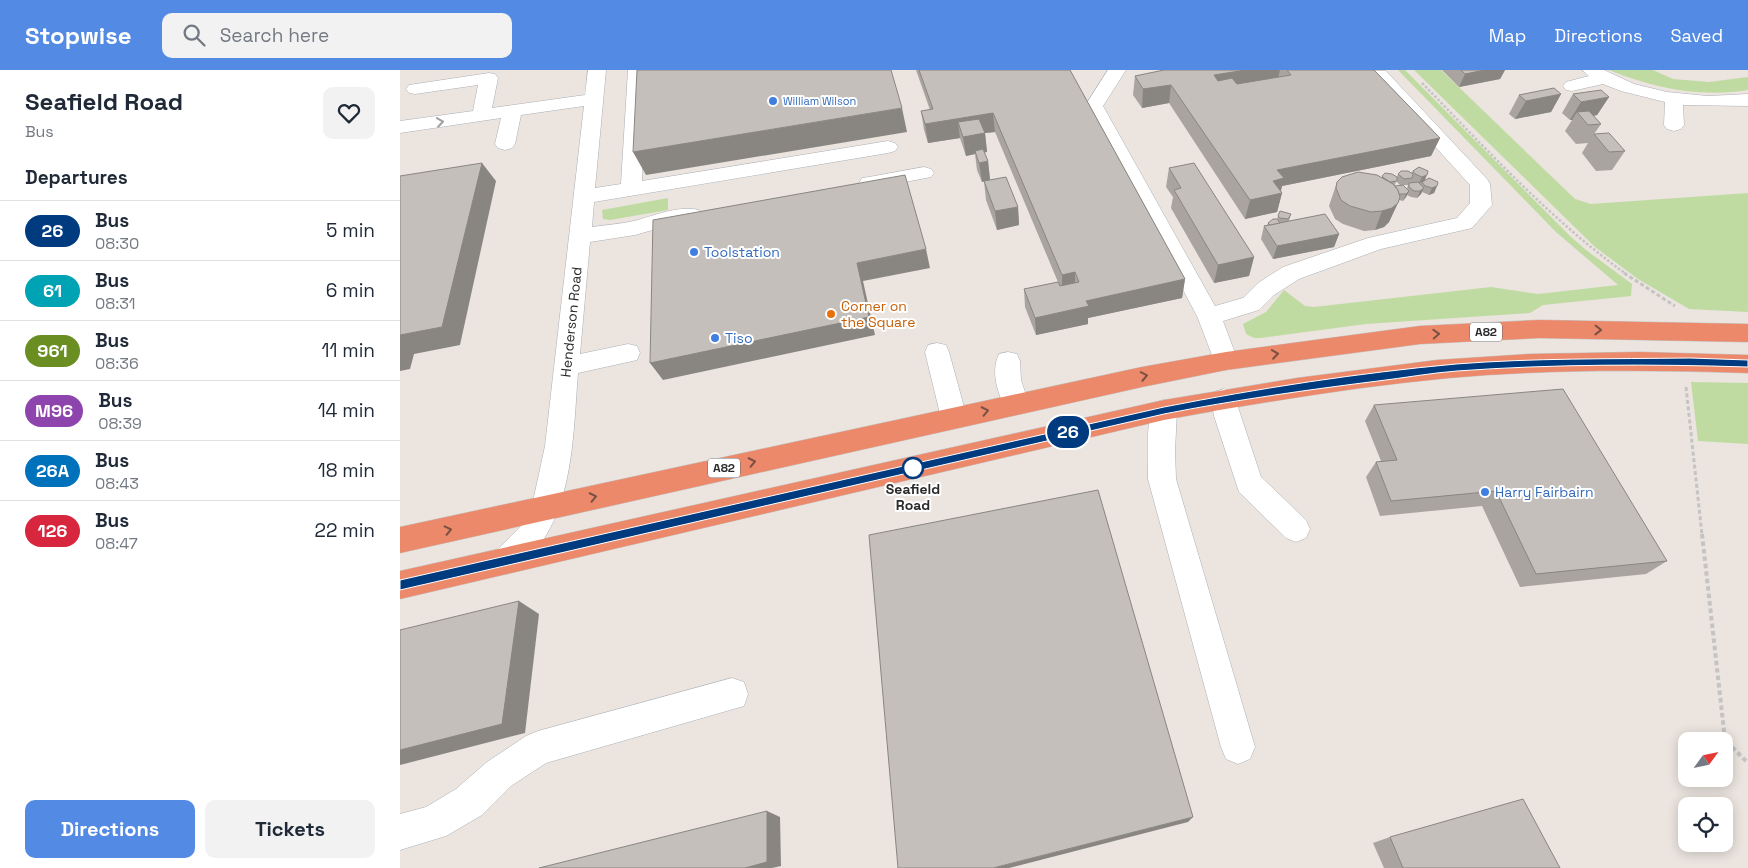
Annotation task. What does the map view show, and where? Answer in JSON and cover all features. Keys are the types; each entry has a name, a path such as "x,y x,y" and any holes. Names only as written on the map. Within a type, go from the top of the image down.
{"highway":[{"name":"A82","path":"400,540 1016,404 1226,361 1420,335 1539,329 1748,333"},
{"path":"400,585 1164,410 1224,399 1299,387 1456,368 1590,362 1748,364"}],"street":[{"name":"Henderson Road","path":"507,560 532,534 546,508 558,446 597,70"},
{"path":"631,189 637,70"},
{"path":"1117,70 1094,106 1209,316 1226,361"},
{"path":"1572,86 1598,74 1652,94 1674,98 1726,102 1748,100"},
{"path":"1209,316 1251,304 1266,289 1291,273 1376,243 1464,223 1481,205 1480,184 1380,75"},
{"path":"415,89 489,78 481,116"},
{"path":"1674,98 1674,125"},
{"path":"400,127 594,99"},
{"path":"1726,102 1747,120"},
{"path":"505,144 512,111"},
{"path":"583,197 888,147"},
{"path":"845,187 924,173"},
{"path":"580,236 635,228 660,220 708,211"},
{"path":"937,352 954,418"},
{"path":"566,366 628,354"},
{"path":"1008,360 1008,380 1016,404"},
{"path":"1224,399 1227,416 1249,484 1296,530"},
{"path":"1164,410 1161,451 1162,479 1238,747"},
{"path":"400,832 433,823 469,802 499,774 538,748 732,694"}],"path":[{"path":"1416,77 1586,245 1644,288 1682,310"},
{"path":"1686,378 1696,489 1725,740 1748,762"}],"green space":[{"path":"1398,70 1405,70 1570,236 1632,284 1631,296 1543,305 1530,313 1366,324 1260,338 1254,338 1246,334 1243,324 1266,312 1284,290 1305,306 1314,307 1491,287 1538,294 1618,285 1556,232"},
{"path":"1414,70 1441,70 1575,199 1591,204 1748,193 1748,312 1689,309 1638,279 1595,247"},
{"path":"1609,70 1653,70 1673,79 1709,82 1748,77 1748,90 1713,93 1677,90 1643,82"},
{"path":"668,198 668,210 610,220 603,219 602,210"},
{"path":"1691,382 1748,383 1748,444 1698,441"}],"building":[{"name":"William Wilson","path":"637,70 891,70 902,108 633,152"},
{"path":"919,70 1070,70 1185,279 1086,301 1089,306 1035,318 1024,289 1058,282 1060,286 1079,282 1075,272 1062,275 993,113 925,124 921,111 933,109"},
{"path":"1164,70 1246,70 1214,75 1218,81 1232,78 1237,84 1291,75 1287,70 1374,70 1440,138 1277,170 1284,178 1273,181 1282,193 1250,200 1171,85 1143,89 1135,76"},
{"path":"1461,70 1485,70 1465,74"},
{"path":"1554,88 1561,94 1526,101 1519,95"},
{"path":"1601,90 1609,97 1581,102 1573,94"},
{"path":"1589,111 1601,124 1588,125 1577,112"},
{"path":"979,119 985,133 963,137 958,122"},
{"path":"1609,133 1625,151 1609,152 1594,134"},
{"path":"983,149 988,161 979,163 975,151"},
{"path":"482,163 442,327 400,335 400,176"},
{"path":"1194,163 1254,257 1218,265 1174,190 1181,188 1169,168"},
{"path":"1419,167 1428,171 1427,175 1422,177 1415,174 1413,171"},
{"path":"1401,171 1408,171 1413,174 1412,178 1404,179 1398,174"},
{"path":"1358,172 1377,175 1393,184 1398,190 1400,197 1398,203 1392,208 1371,212 1350,206 1341,200 1336,188 1337,182 1342,177"},
{"path":"1385,173 1397,177 1397,181 1390,182 1384,178 1382,176"},
{"path":"905,175 926,249 857,263 869,317 650,363 653,220"},
{"path":"1006,177 1018,207 995,211 984,181"},
{"path":"1429,178 1438,182 1437,186 1432,188 1425,186 1422,182"},
{"path":"1418,182 1424,188 1420,191 1414,191 1409,187 1409,183"},
{"path":"1403,185 1409,191 1406,194 1399,194 1395,186"},
{"path":"1280,211 1291,214 1288,219 1280,218 1278,216"},
{"path":"1325,214 1339,234 1277,246 1264,226"},
{"path":"1273,219 1277,219 1280,223 1270,225 1268,223"},
{"name":"Harry Fairbairn","path":"1563,389 1667,561 1536,574 1496,491 1391,501 1376,462 1397,460 1374,405"},
{"path":"1098,490 1193,817 993,868 898,868 869,535"},
{"path":"519,601 502,724 400,750 400,630"},
{"path":"1523,799 1560,868 1403,868 1390,837"},
{"path":"767,811 767,862 745,868 539,868"}],"bus line":[{"name":"26","path":"400,585 1164,410 1224,399 1299,387 1456,368 1590,362 1748,364"}],"place":[{"name":"William Wilson","path":"773,101"},
{"name":"Toolstation","path":"694,252"},
{"name":"Corner on the Square","path":"831,314"},
{"name":"Tiso","path":"715,338"},
{"name":"Seafield Road","path":"913,468"},
{"name":"Harry Fairbairn","path":"1485,492"}]}
